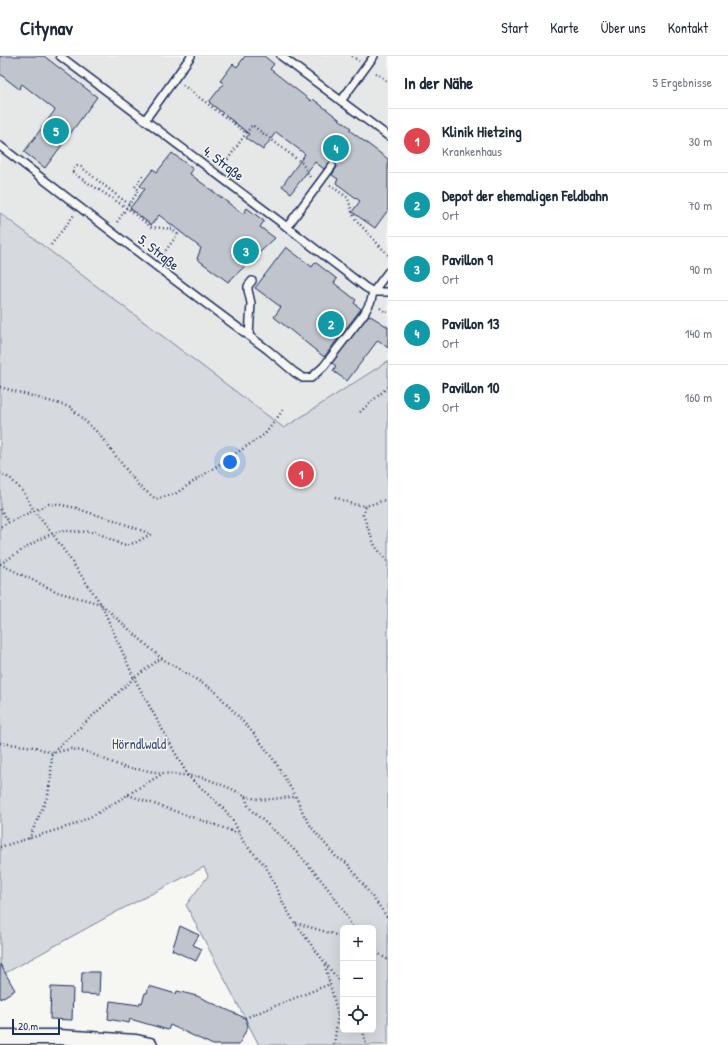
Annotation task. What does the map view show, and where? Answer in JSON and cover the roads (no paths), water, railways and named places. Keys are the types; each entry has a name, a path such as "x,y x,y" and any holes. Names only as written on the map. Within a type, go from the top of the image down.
{"street":[{"path":"0,1037 60,1041 136,1042 150,1045"}],"lane":[{"name":"4. Straße","path":"60,56 373,292"},
{"path":"145,120 192,56"},
{"path":"281,56 388,136"},
{"path":"340,101 374,56"},
{"name":"5. Straße","path":"0,146 303,378 311,378 324,366 364,314 372,301 373,292"},
{"path":"287,227 332,166"},
{"path":"373,292 388,272"},
{"path":"249,336 251,303 248,286 252,282"},
{"path":"373,292 388,292"}],"place":[{"name":"Pavillon 10","path":"56,131"},
{"name":"Pavillon 13","path":"336,148"},
{"name":"Pavillon 9","path":"246,251"},
{"name":"Depot der ehemaligen Feldbahn","path":"331,324"},
{"name":"Klinik Hietzing","path":"301,474"}],"park label":[{"name":"Hörndlwald","path":"139,743"}]}
